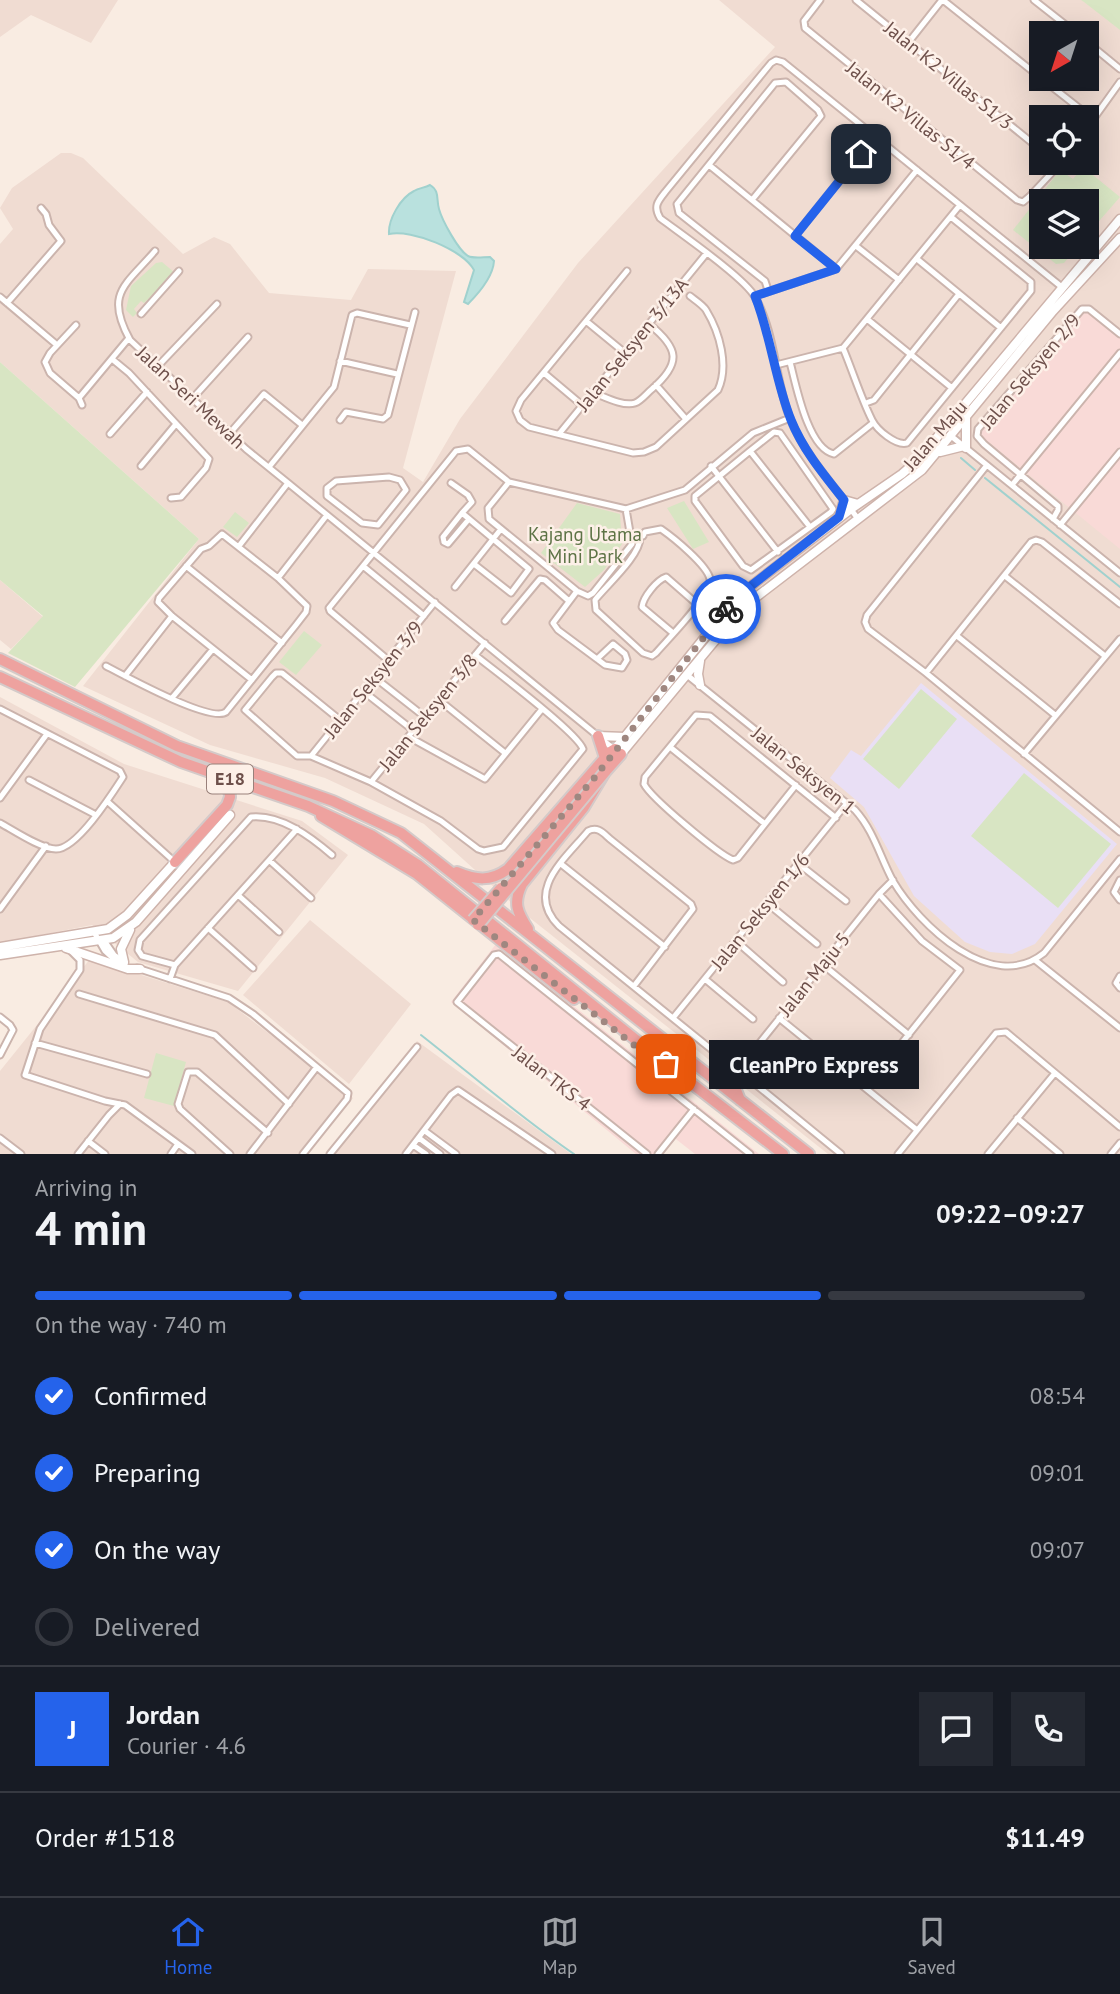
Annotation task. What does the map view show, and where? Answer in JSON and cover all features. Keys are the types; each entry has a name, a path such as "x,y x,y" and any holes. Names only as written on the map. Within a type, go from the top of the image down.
{"highway":[{"name":"E18","path":"0,659 177,746 333,801 401,833 809,1154"},
{"name":"E18","path":"0,677 181,762 308,806 371,835 418,865 783,1154"},
{"path":"598,736 605,758"},
{"path":"445,866 475,879 499,876 605,758 618,752"},
{"path":"476,923 618,752"},
{"path":"179,865 228,805 230,797 226,784 196,772 181,762"},
{"path":"540,941 521,917 516,907 516,896 522,884 584,807 600,774"},
{"path":"308,806 332,825 417,874 638,1048 651,1052"},
{"path":"706,1075 723,1078 738,1070"},
{"path":"738,1070 734,1085 741,1102"}],"street":[{"name":"Jalan K2 Villas S1/4","path":"820,0 804,21 805,28 1017,200 1023,202 1048,175"},
{"name":"Jalan K2 Villas S1/3","path":"856,0 1029,140"},
{"path":"908,43 942,0 1029,69"},
{"path":"1034,0 1061,21"},
{"path":"1099,52 1120,69"},
{"path":"858,519 854,506 844,500 812,459 790,418 755,296 660,218 655,210 666,191 771,63 776,60 783,61 1070,293"},
{"path":"752,200 821,116 818,110 786,82 775,83 677,204 679,213 765,281 768,290"},
{"path":"1099,111 1120,82"},
{"path":"1057,91 1075,105"},
{"path":"795,236 876,136"},
{"path":"709,165 836,269"},
{"path":"755,296 836,269 917,170"},
{"path":"776,365 844,348 960,205"},
{"path":"7,303 61,241 41,208"},
{"path":"844,348 873,423 897,442 907,443 1031,290 1031,282 951,217"},
{"name":"Jalan Maju","path":"618,752 625,737 738,596 839,517 902,474 929,446 1120,219"},
{"name":"Jalan Maju","path":"618,752 673,693 750,600 909,483 1120,238"},
{"path":"856,246 899,280"},
{"name":"Jalan Seri Mewah","path":"155,251 130,276 119,297 119,316 129,338 269,467 618,752"},
{"name":"Jalan Seksyen 3/13A","path":"559,434 706,254"},
{"path":"917,259 1002,328"},
{"path":"141,314 179,271"},
{"path":"627,271 521,400 516,411 520,420 529,427 633,453 656,447 718,390 724,377 725,365 706,309 690,296"},
{"path":"866,403 874,400 959,294"},
{"path":"0,297 57,345"},
{"path":"158,366 217,304"},
{"name":"Jalan Seksyen 2/9","path":"1021,474 977,436 978,429 1077,313 1085,308 1089,309 1120,334"},
{"path":"340,420 346,412 383,419 388,415 415,312"},
{"path":"269,467 334,387 352,315 357,313 410,325"},
{"path":"867,319 952,388"},
{"path":"586,321 625,353"},
{"path":"592,392 636,402 673,367 673,354 662,335 649,324"},
{"path":"76,325 45,362 50,373 80,402 129,338"},
{"path":"193,398 248,337"},
{"path":"1012,485 1120,353"},
{"path":"112,359 147,392 209,459 206,468 181,497 172,498"},
{"path":"341,361 397,374"},
{"path":"790,362 814,438 828,453 834,454 873,423"},
{"path":"544,373 582,405"},
{"path":"656,385 685,418"},
{"path":"110,434 147,392"},
{"path":"230,433 264,394 302,425"},
{"path":"951,436 955,414"},
{"path":"388,660 330,611 332,604 456,451 468,449 509,482 626,509 685,490 753,433 790,418"},
{"path":"965,418 965,447"},
{"path":"141,466 176,424"},
{"path":"774,432 780,433 833,509 751,570 743,566 695,501 695,495 719,477 774,432"},
{"path":"929,446 951,436"},
{"path":"951,436 1120,573"},
{"path":"936,454 955,446 965,447"},
{"path":"750,451 810,527"},
{"path":"1060,525 1120,453"},
{"path":"987,465 867,615 865,622 868,629 926,673 1120,832"},
{"path":"711,467 778,552"},
{"path":"1021,474 1058,506 1053,519"},
{"path":"389,477 400,480 406,490 378,525 362,523 342,507 327,496 327,488 336,481 389,477"},
{"path":"509,482 488,508 489,519 577,591 588,596 632,544 626,509"},
{"path":"239,546 288,483"},
{"path":"451,483 467,495 471,502 443,537 444,542 448,544 469,519"},
{"path":"839,517 844,500"},
{"path":"278,578 329,517 342,507"},
{"path":"462,513 526,565 528,572 511,593 474,564"},
{"path":"455,587 501,529"},
{"path":"631,534 661,529 681,544 708,573 710,587 656,653 647,655 596,610 595,600 633,556 641,544 643,534"},
{"path":"106,666 172,698 221,716 226,712 252,680 282,643 306,612 307,606 278,578 222,534 209,546 201,549 186,566 159,598 160,605 252,680"},
{"path":"926,673 1031,542 1036,540 1120,604"},
{"path":"186,566 282,643"},
{"path":"363,566 424,616"},
{"path":"1005,576 1105,656"},
{"path":"673,633 642,607 643,601 655,586 661,579 666,578 697,604"},
{"path":"505,621 540,579 545,580 569,601"},
{"path":"577,591 553,623 558,630 605,665 622,668 627,660 625,654 613,644 597,659"},
{"name":"Jalan Seksyen 3/9","path":"311,757 435,602"},
{"path":"125,676 172,616"},
{"path":"957,636 1055,715"},
{"path":"1024,754 1120,639"},
{"name":"Jalan Seksyen 3/8","path":"371,782 485,643"},
{"path":"172,698 213,649"},
{"path":"670,679 687,675 691,652"},
{"path":"340,720 282,673 276,673 245,710 297,756 311,757 371,782 441,821 478,849 491,851 503,847 583,749 580,741 475,655"},
{"path":"673,693 699,685 701,659"},
{"name":"Jalan Seksyen 1","path":"687,675 847,803 865,822 893,880 931,926 970,956 990,965 1008,967 1035,960"},
{"path":"374,677 425,717"},
{"path":"363,691 414,731"},
{"path":"439,700 505,753"},
{"path":"409,737 485,779 542,709"},
{"path":"0,822 57,849 69,844 108,802 123,777 120,771 1,710"},
{"path":"796,785 738,858 729,859 653,797 644,785 645,778 696,715 710,716 796,785 836,818"},
{"path":"0,798 47,734"},
{"path":"598,736 625,737"},
{"path":"670,747 765,824"},
{"path":"29,780 96,815"},
{"path":"108,802 179,865"},
{"name":"Jalan Seksyen 1/6","path":"673,1018 847,803"},
{"path":"0,947 108,929 120,921 230,815"},
{"path":"175,965 142,956 138,950 139,940 251,817 267,819 297,829 332,855"},
{"path":"170,979 175,965 297,829"},
{"path":"634,986 693,909 691,904 598,829 588,831 549,880 545,890 545,904 549,916 634,986 722,1058"},
{"path":"0,909 46,846"},
{"path":"1120,859 1044,953 1035,960 1120,1028"},
{"path":"270,860 312,898"},
{"path":"561,864 666,947"},
{"path":"799,864 846,901"},
{"path":"127,964 121,953 122,943 179,865"},
{"name":"Jalan Maju 5","path":"738,1070 893,880"},
{"path":"1120,880 1114,892 1120,900"},
{"path":"866,1088 960,970 920,940 879,894"},
{"path":"238,895 279,932"},
{"path":"767,903 817,944"},
{"path":"0,955 101,941 118,935 136,922"},
{"path":"208,928 253,968"},
{"path":"96,932 114,955 127,964 236,1002 342,1087 348,1096 303,1154"},
{"path":"736,941 783,982"},
{"path":"58,947 69,948 128,969 140,970"},
{"path":"69,948 80,960 80,970 40,1029 25,1075 125,1105 192,1154"},
{"name":"Jalan TKS 4","path":"647,1154 457,1002 494,956 499,954 694,1110"},
{"path":"822,964 909,1035"},
{"path":"1118,985 1120,976"},
{"path":"705,979 753,1019"},
{"path":"79,994 215,1035 289,1104"},
{"path":"0,1017 13,1030 0,1055"},
{"path":"779,1018 917,1130"},
{"path":"898,1154 996,1033 1006,1032 1120,1127"},
{"path":"35,1043 147,1074"},
{"path":"330,1154 417,1047"},
{"path":"250,1154 316,1068"},
{"path":"738,1070 841,1154"},
{"path":"230,1154 180,1109 178,1104 188,1072 197,1072 268,1133"},
{"path":"988,1154 1055,1073"},
{"path":"406,1154 457,1090 552,1154"},
{"path":"105,1101 109,1115"},
{"path":"78,1154 120,1104"},
{"path":"658,1154 694,1110 750,1154"},
{"path":"1017,1118 1060,1154"},
{"path":"425,1131 456,1154"},
{"path":"0,1138 21,1154"},
{"path":"419,1138 440,1154"},
{"path":"88,1141 105,1154"},
{"path":"1111,1154 1120,1143"},
{"path":"171,1154 178,1144"},
{"path":"413,1145 426,1154"}],"shaded area":[{"path":"0,0 118,0 91,43 31,15 0,37"},
{"path":"719,0 1120,0 1120,1154 828,1154 516,907 424,824 325,778 210,745 83,686 199,539 0,362 0,244 13,229 0,208 12,188 61,153 71,153 83,158 183,254 214,237 230,244 269,293 351,300 368,269 456,271 403,468 423,482 460,419 578,263 775,47"},
{"path":"1083,311 1087,311 1120,336 1120,549 980,435 980,430"},
{"path":"0,580 43,617 11,649 0,640"},
{"path":"921,683 1117,844 1035,944 1012,954 990,952 965,942 914,896 864,807 830,778 851,750 861,756"},
{"path":"0,697 124,764 302,821 348,855 238,991 138,962 92,925 0,943"},
{"path":"310,920 411,1004 349,1084 243,995"},
{"path":"496,944 759,1154 695,1154 672,1136 658,1154 636,1154 451,1002"},
{"path":"90,959 228,1002 353,1098 307,1154 0,1154 0,1071"},
{"path":"417,1041 571,1154 326,1154"}],"green space":[{"path":"1081,0 1120,0 1120,30 1084,2"},
{"path":"1056,175 1067,175 1073,179 1076,175 1093,175 1120,197 1099,221 1099,189 1045,189"},
{"path":"1029,210 1029,243 1013,230"},
{"path":"1050,259 1067,259 1064,263 1056,264"},
{"path":"162,262 175,273 144,303 141,301 134,309 137,313 133,317 126,310 131,286 156,263"},
{"path":"0,362 199,539 75,687 8,653 43,616 0,580"},
{"path":"684,501 709,542 693,549 667,508"},
{"name":"Kajang Utama Mini Park","path":"577,503 620,514 622,544 604,570 585,587 541,553"},
{"path":"235,512 249,523 237,537 223,527"},
{"path":"304,631 322,645 296,675 279,662"},
{"path":"921,689 957,719 899,789 863,759"},
{"path":"1024,773 1111,844 1058,908 971,836"},
{"path":"156,1053 186,1062 174,1106 144,1098"}],"water":[{"path":"430,185 436,193 443,220 460,248 468,256 490,257 494,261 488,279 468,304 464,302 474,270 459,255 423,238 399,233 389,234 393,216 404,199 416,190"}],"waterway":[{"path":"961,458 975,470"},
{"path":"985,478 1120,587"},
{"path":"421,1035 515,1111 574,1154"}],"way so far":[{"path":"666,1064 651,1052 638,1048 473,920 595,777 726,609"}],"place":[{"name":"CleanPro Express","path":"666,1064"}],"route":[{"path":"726,609 738,596 839,517 842,510 844,500 817,467 790,418 755,296 836,269 795,236 861,154"}]}
